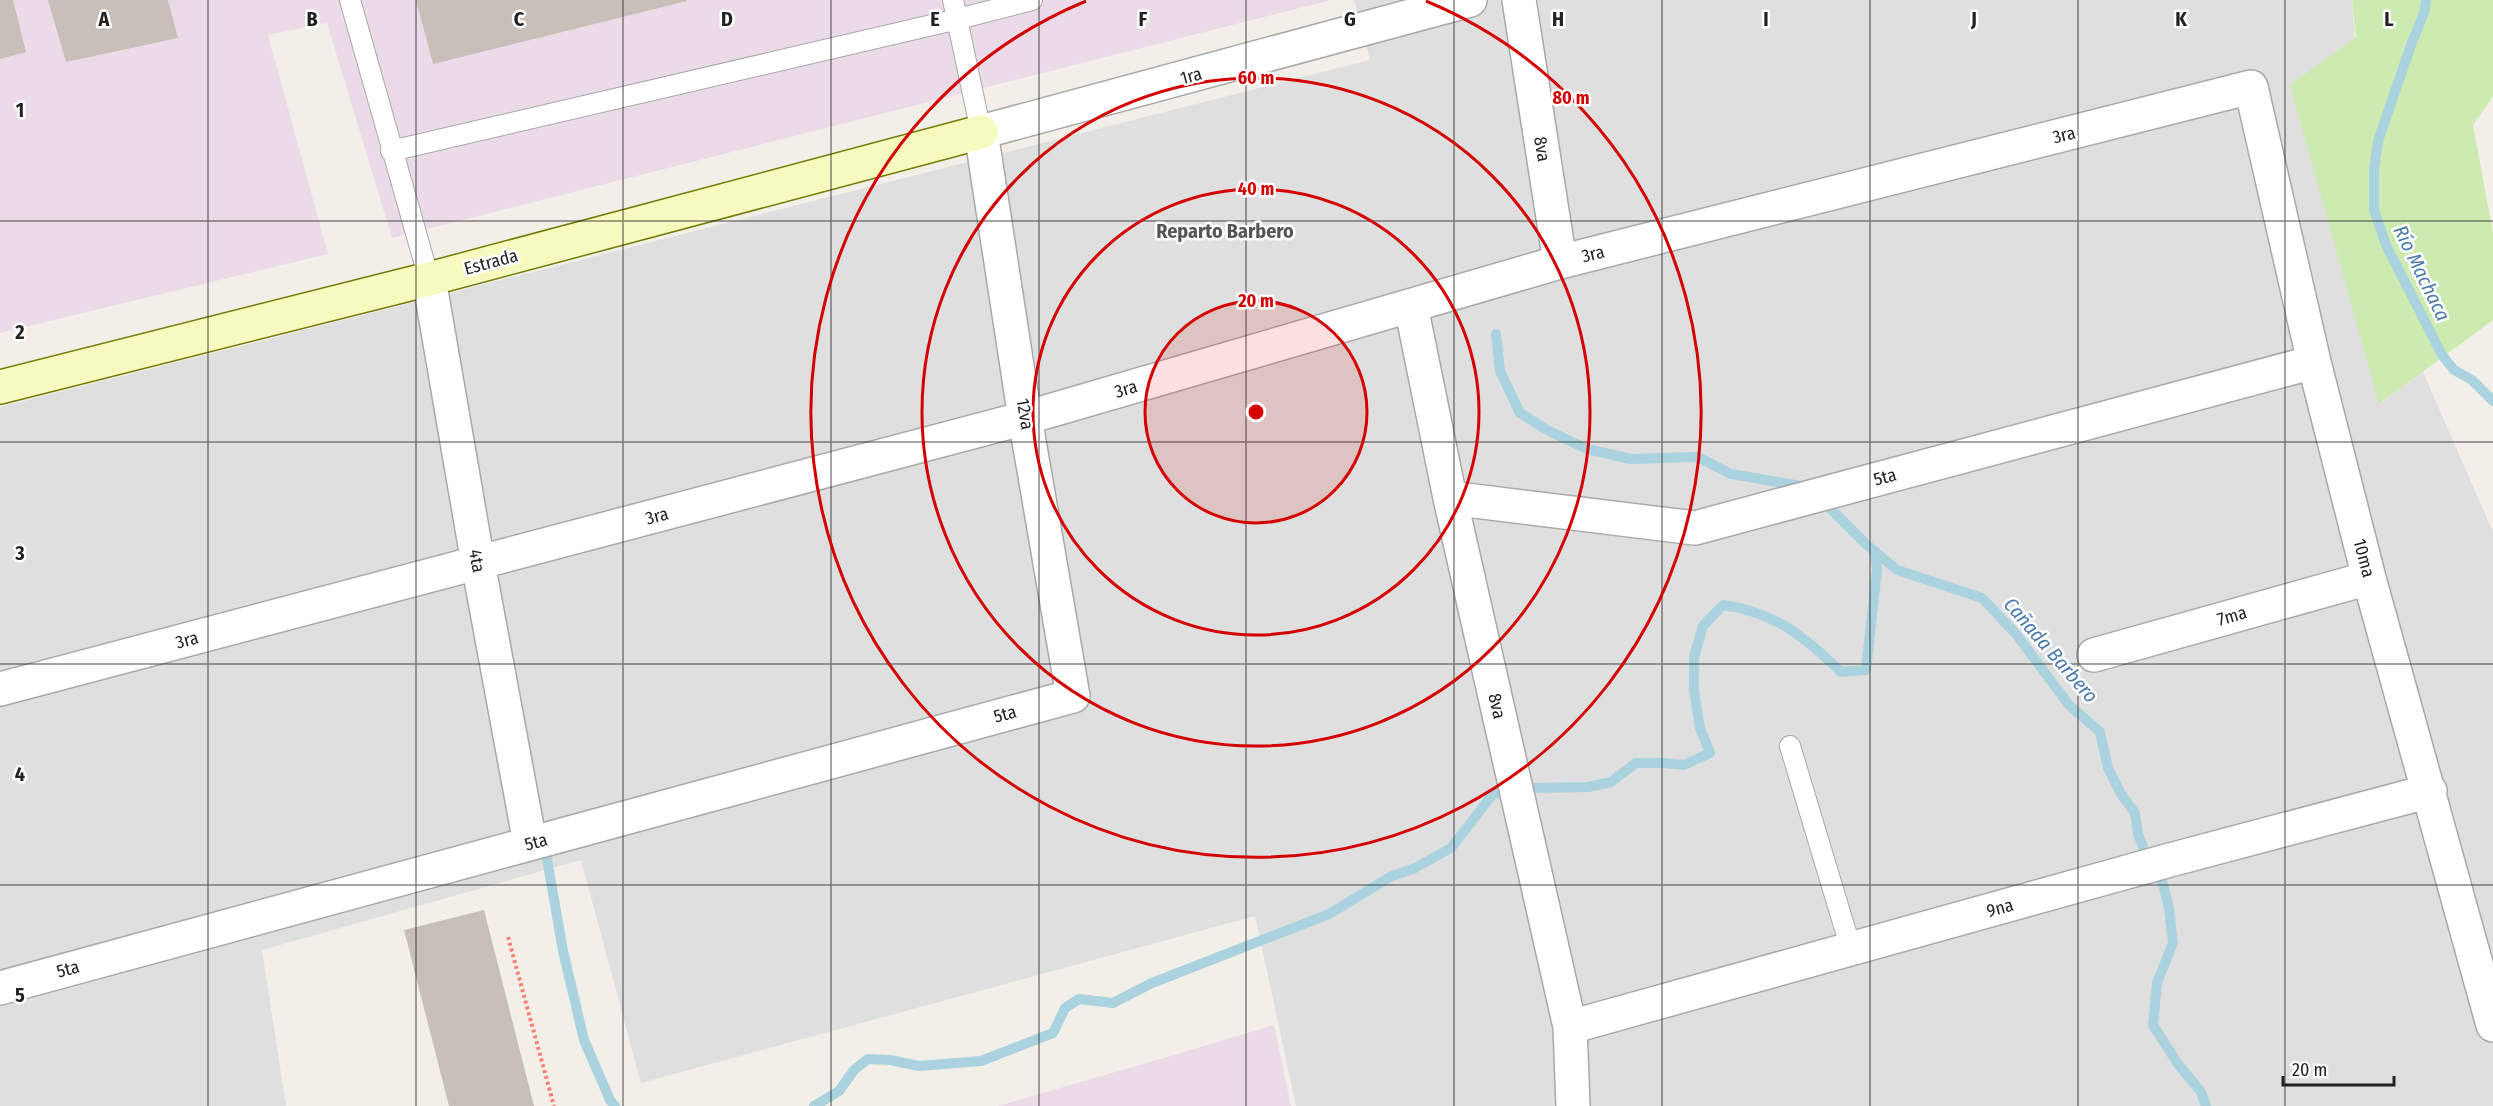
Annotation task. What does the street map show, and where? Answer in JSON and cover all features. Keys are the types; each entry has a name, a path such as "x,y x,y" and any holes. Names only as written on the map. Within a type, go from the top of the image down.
{"street":[{"name":"1ra","path":"981,132 1470,0"},
{"name":"8va","path":"1519,0 1560,262"},
{"name":"3ra","path":"0,689 1025,418 1560,262 2251,87"},
{"name":"10ma","path":"2251,87 2313,362 2369,578 2430,791 2493,1025"},
{"name":"Estrada","path":"0,387 429,279 981,132"},
{"name":"12va","path":"981,132 1025,418 1073,696"},
{"name":"4ta","path":"429,279 477,563 530,843"},
{"name":"8va","path":"1411,306 1450,498 1570,1027 1573,1106"},
{"name":"5ta","path":"1450,498 1695,528 2313,362"},
{"name":"7ma","path":"2094,655 2369,578"},
{"name":"5ta","path":"0,988 1073,696"},
{"name":"9na","path":"1570,1027 2430,791"}],"lane":[{"path":"350,0 429,279"},
{"path":"953,0 981,132"},
{"path":"391,151 1032,0"},
{"path":"1790,746 1851,949"}],"path":[{"path":"508,937 554,1106"}],"shaded area":[{"path":"0,0 1331,0 392,238 327,23 268,35 328,254 0,333"},
{"path":"1354,0 2352,0 2380,404 2423,372 2493,532 2493,1106 1296,1106 1255,916 641,1083 581,860 262,950 286,1106 0,1106 0,407 1370,60"},
{"path":"1274,1025 1291,1106 998,1106 1174,1055"}],"green space":[{"path":"2352,0 2493,0 2493,96 2473,125 2493,233 2493,320 2379,404 2290,85 2356,37"}],"building":[{"path":"0,0 13,0 26,52 0,59"},
{"path":"48,0 168,0 178,38 66,62"},
{"path":"416,0 687,0 687,1 433,64"},
{"path":"484,910 534,1106 449,1106 404,930"}],"waterway":[{"name":"Río Machaca","path":"2426,0 2425,10 2378,141 2374,170 2374,210 2386,245 2442,355 2454,370 2472,380 2493,401"},
{"name":"Cañada Barbero","path":"1496,334 1500,371 1520,413 1547,430 1587,449 1631,459 1698,457 1731,474 1807,487"},
{"name":"Cañada Barbero","path":"1821,499 1866,544 1897,570 1982,598 2016,634 2069,705 2100,732 2108,768 2121,794 2135,813 2138,834 2163,884 2169,908 2173,943 2157,983 2153,1025 2178,1064 2201,1092 2206,1106"},
{"path":"814,1106 839,1091 854,1070 868,1059 890,1060 919,1066 981,1061 1053,1033 1065,1008 1079,999 1113,1003 1152,983 1329,914 1390,877 1415,868 1451,848 1493,794 1534,788 1588,787 1611,782 1636,763 1684,765 1710,753 1700,728 1694,691 1694,657 1703,626 1723,605 1742,608 1774,620 1802,637 1841,672 1866,670 1877,570 1875,551"},
{"path":"547,859 563,951 584,1040 610,1100 615,1106"}],"district":[{"name":"Reparto Barbero","path":"1225,231"}]}
